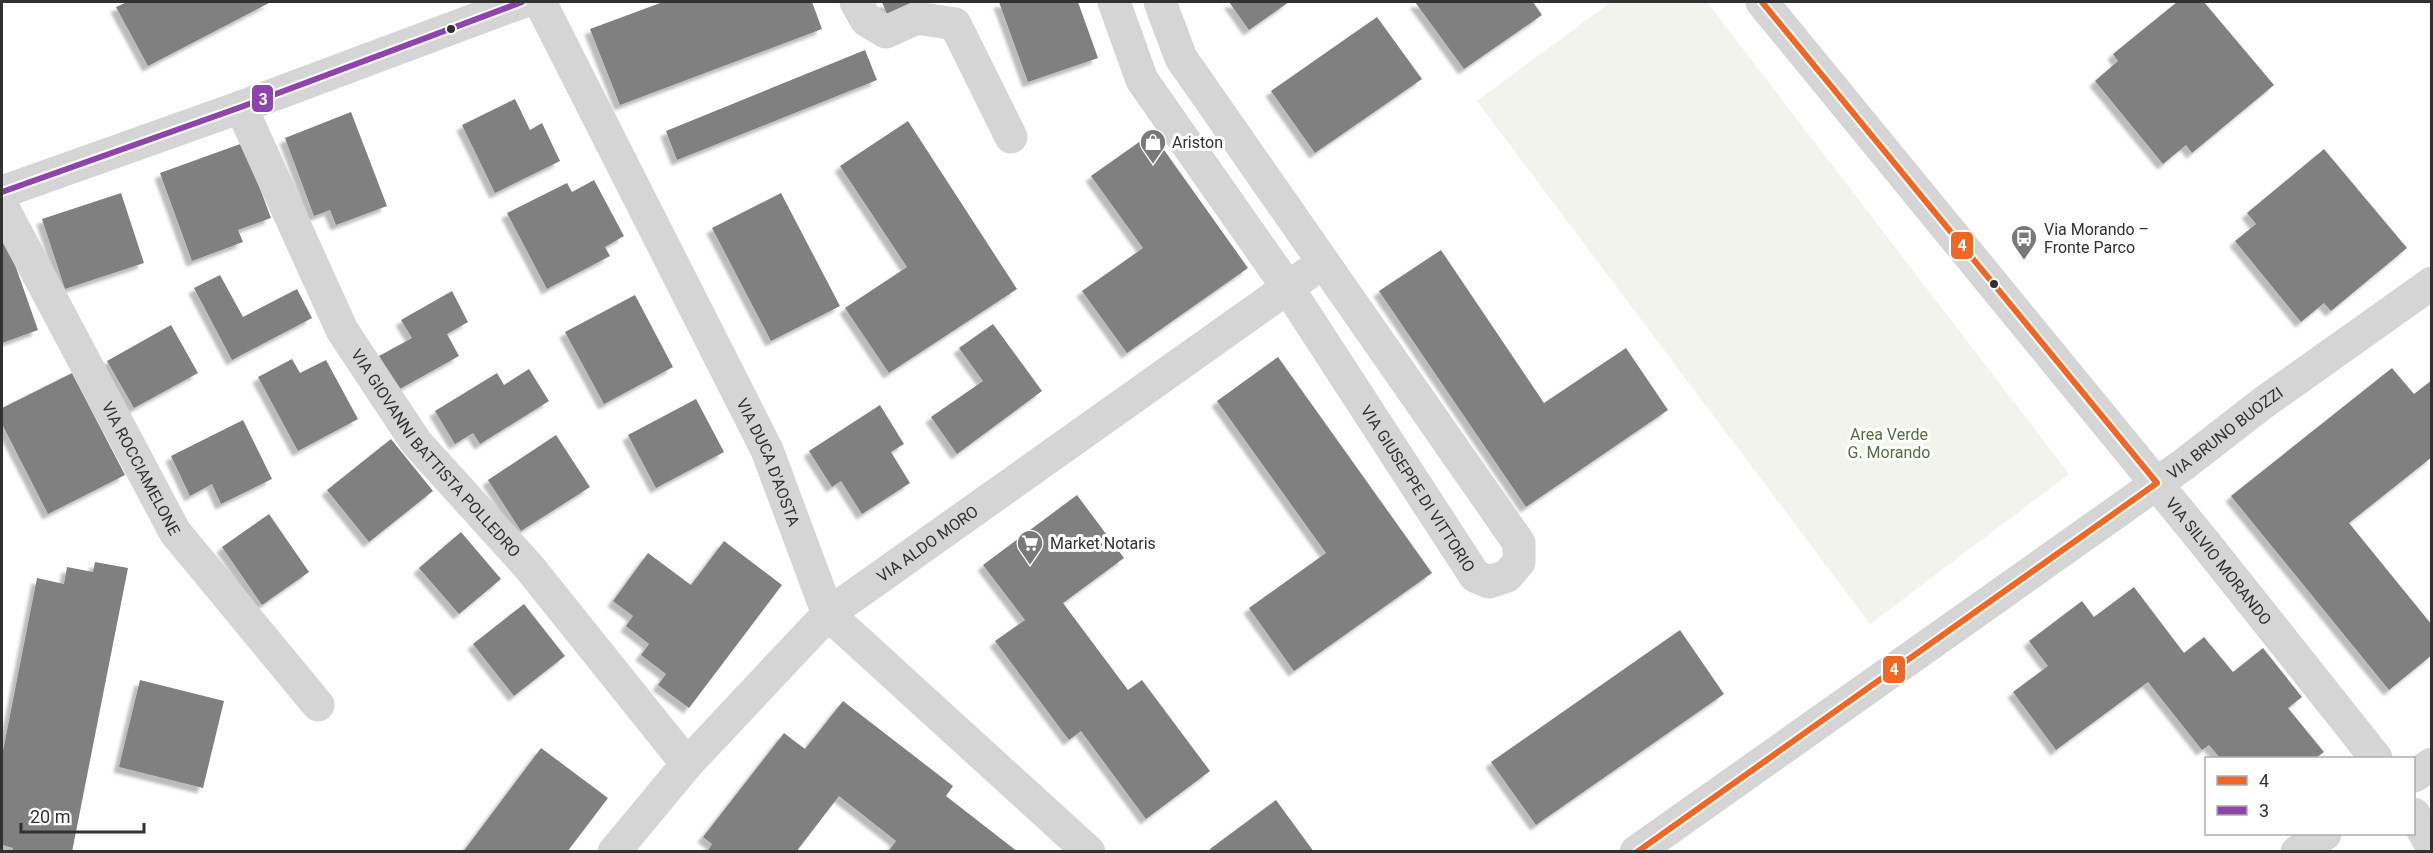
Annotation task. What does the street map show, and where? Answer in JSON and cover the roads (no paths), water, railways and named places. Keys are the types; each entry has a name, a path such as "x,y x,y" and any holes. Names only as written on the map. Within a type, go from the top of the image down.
{"street":[{"path":"2,192 522,2"},
{"name":"VIA DUCA D'AOSTA","path":"540,2 767,450 828,614 1089,852"},
{"path":"856,2 866,20 886,32 917,18 955,24 1011,138"},
{"name":"VIA GIUSEPPE DI VITTORIO","path":"1114,2 1142,80 1288,288 1474,576 1489,582 1507,576 1520,562 1519,543 1181,58 1160,2"},
{"name":"VIA SILVIO MORANDO","path":"1762,2 2170,474 2375,757"},
{"name":"VIA GIOVANNI BATTISTA POLLEDRO","path":"241,106 342,330 416,442 529,567 687,764"},
{"name":"VIA ROCCIAMELONE","path":"2,206 175,532 318,705"},
{"name":"VIA ALDO MORO","path":"614,852 687,764 828,614 1323,263"},
{"name":"VIA BRUNO BUOZZI","path":"1636,852 2170,474 2263,403 2432,283"},
{"path":"2415,775 2432,764"},
{"path":"2415,816 2432,847"},
{"path":"2297,852 2323,835"}],"place":[{"name":"Ariston","path":"1153,165"},
{"name":"Via Morando – Fronte Parco","path":"2024,261"},
{"name":"Market Notaris","path":"1030,566"}],"park label":[{"name":"Area Verde G. Morando","path":"1889,443"}]}
